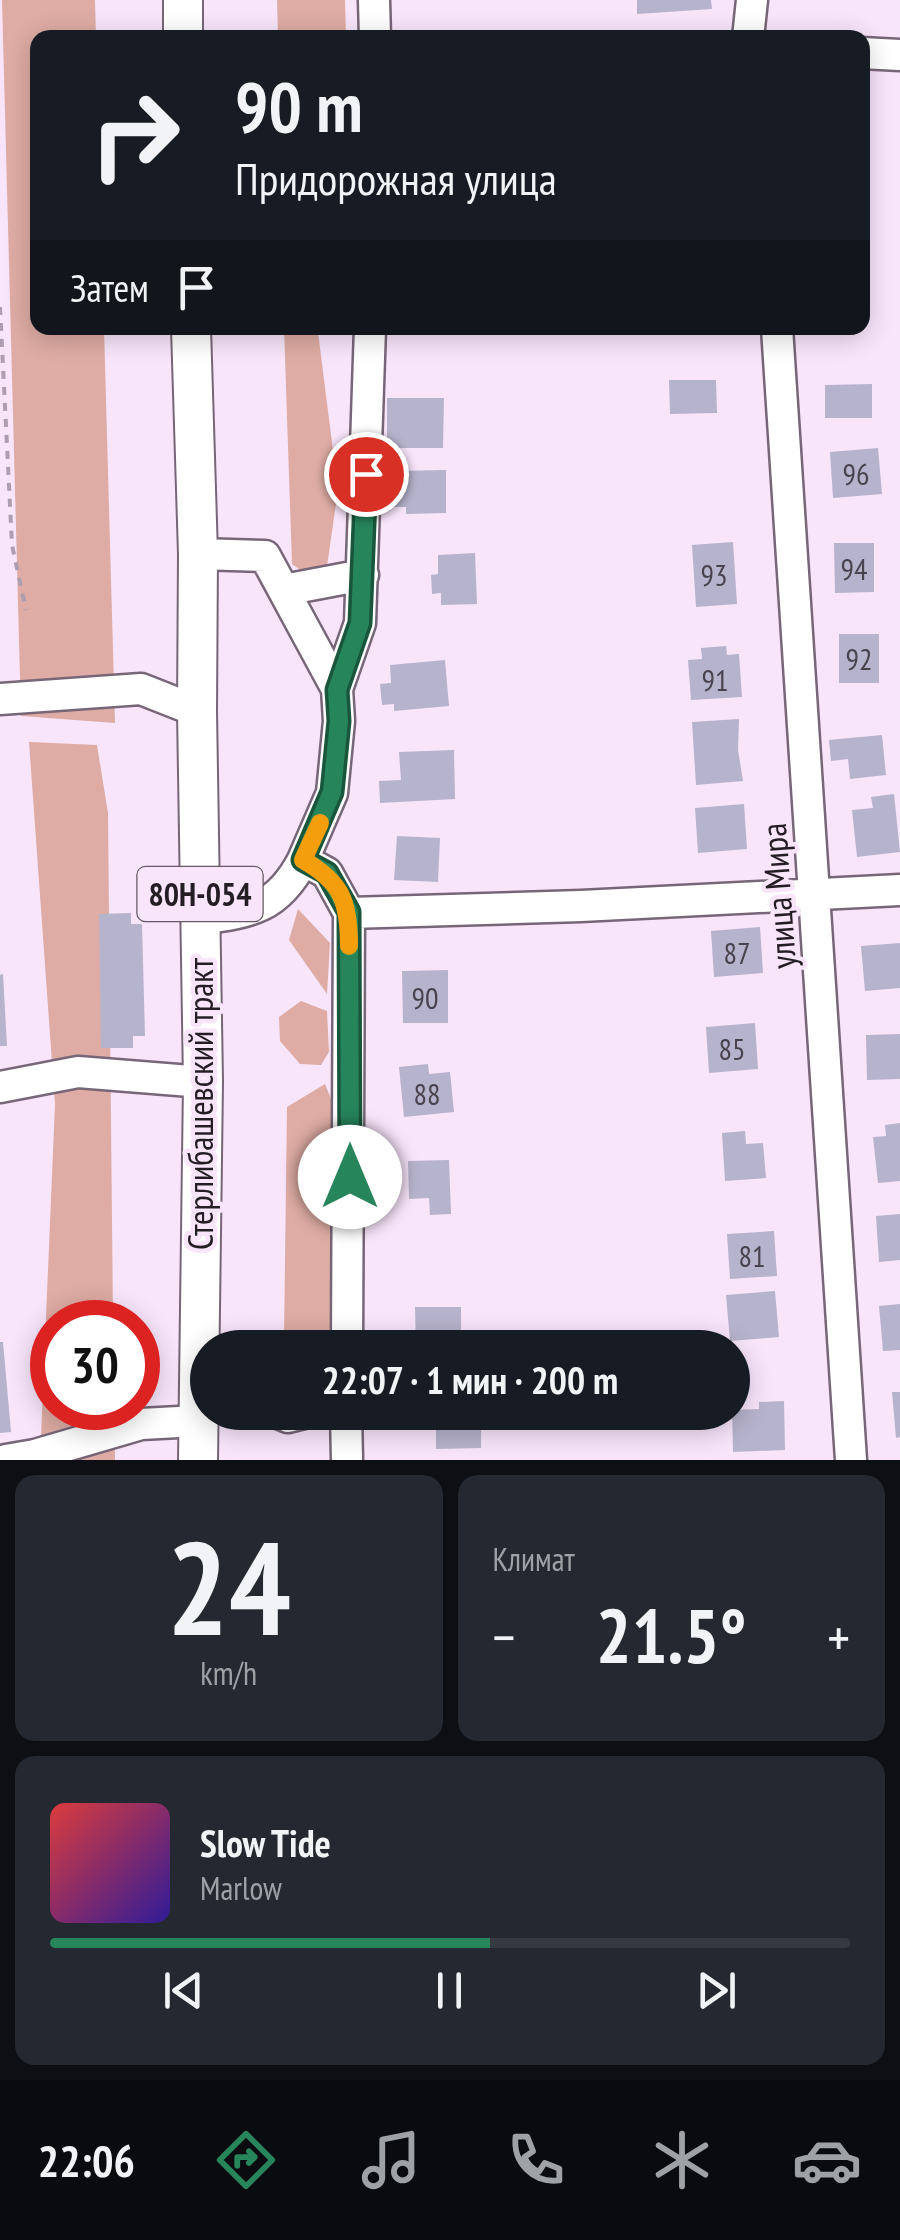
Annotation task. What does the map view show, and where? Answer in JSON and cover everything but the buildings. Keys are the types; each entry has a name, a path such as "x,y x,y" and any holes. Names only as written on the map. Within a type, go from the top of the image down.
{"main road":[{"path":"183,0 183,30"},
{"name":"Стерлибашевский тракт","path":"191,335 198,554 201,1330"},
{"name":"Стерлибашевский тракт","path":"198,1460 199,1430"}],"street":[{"path":"374,0 375,30"},
{"path":"749,30 752,0"},
{"path":"870,54 900,54"},
{"path":"200,919 250,912 289,886 332,792 339,721 337,690 360,623 370,335"},
{"name":"улица Мира","path":"777,335 851,1460"},
{"path":"198,554 265,556 337,690"},
{"path":"284,590 363,575"},
{"path":"0,699 141,689 197,710"},
{"path":"303,860 327,873 349,912 347,1330"},
{"path":"349,912 900,890"},
{"path":"0,1087 78,1072 202,1082"},
{"path":"6,1460 141,1424 190,1404"},
{"path":"346,1430 347,1460"}],"path":[{"path":"0,307 2,436 12,544 26,610"}],"shaded area":[{"path":"2,0 95,0 96,30 30,30 30,335 104,335 115,723 21,716"},
{"path":"277,0 345,0 346,30 278,30"},
{"path":"284,335 318,335 338,490 324,587 292,564"},
{"path":"29,742 97,745 108,813 113,1300 47,1300 55,1104"},
{"path":"298,909 330,943 327,994 289,940"},
{"path":"301,1001 327,1011 329,1052 321,1065 300,1064 280,1041 279,1017"},
{"path":"325,1084 331,1099 334,1330 284,1330 287,1107"},
{"path":"41,1430 114,1430 115,1460 40,1460"}],"slow traffic":[{"path":"320,823 303,860 327,873 349,912 349,946"}],"route":[{"path":"350,1177 349,912 327,873 303,860 332,792 339,721 337,690 360,623 366,474"}]}
